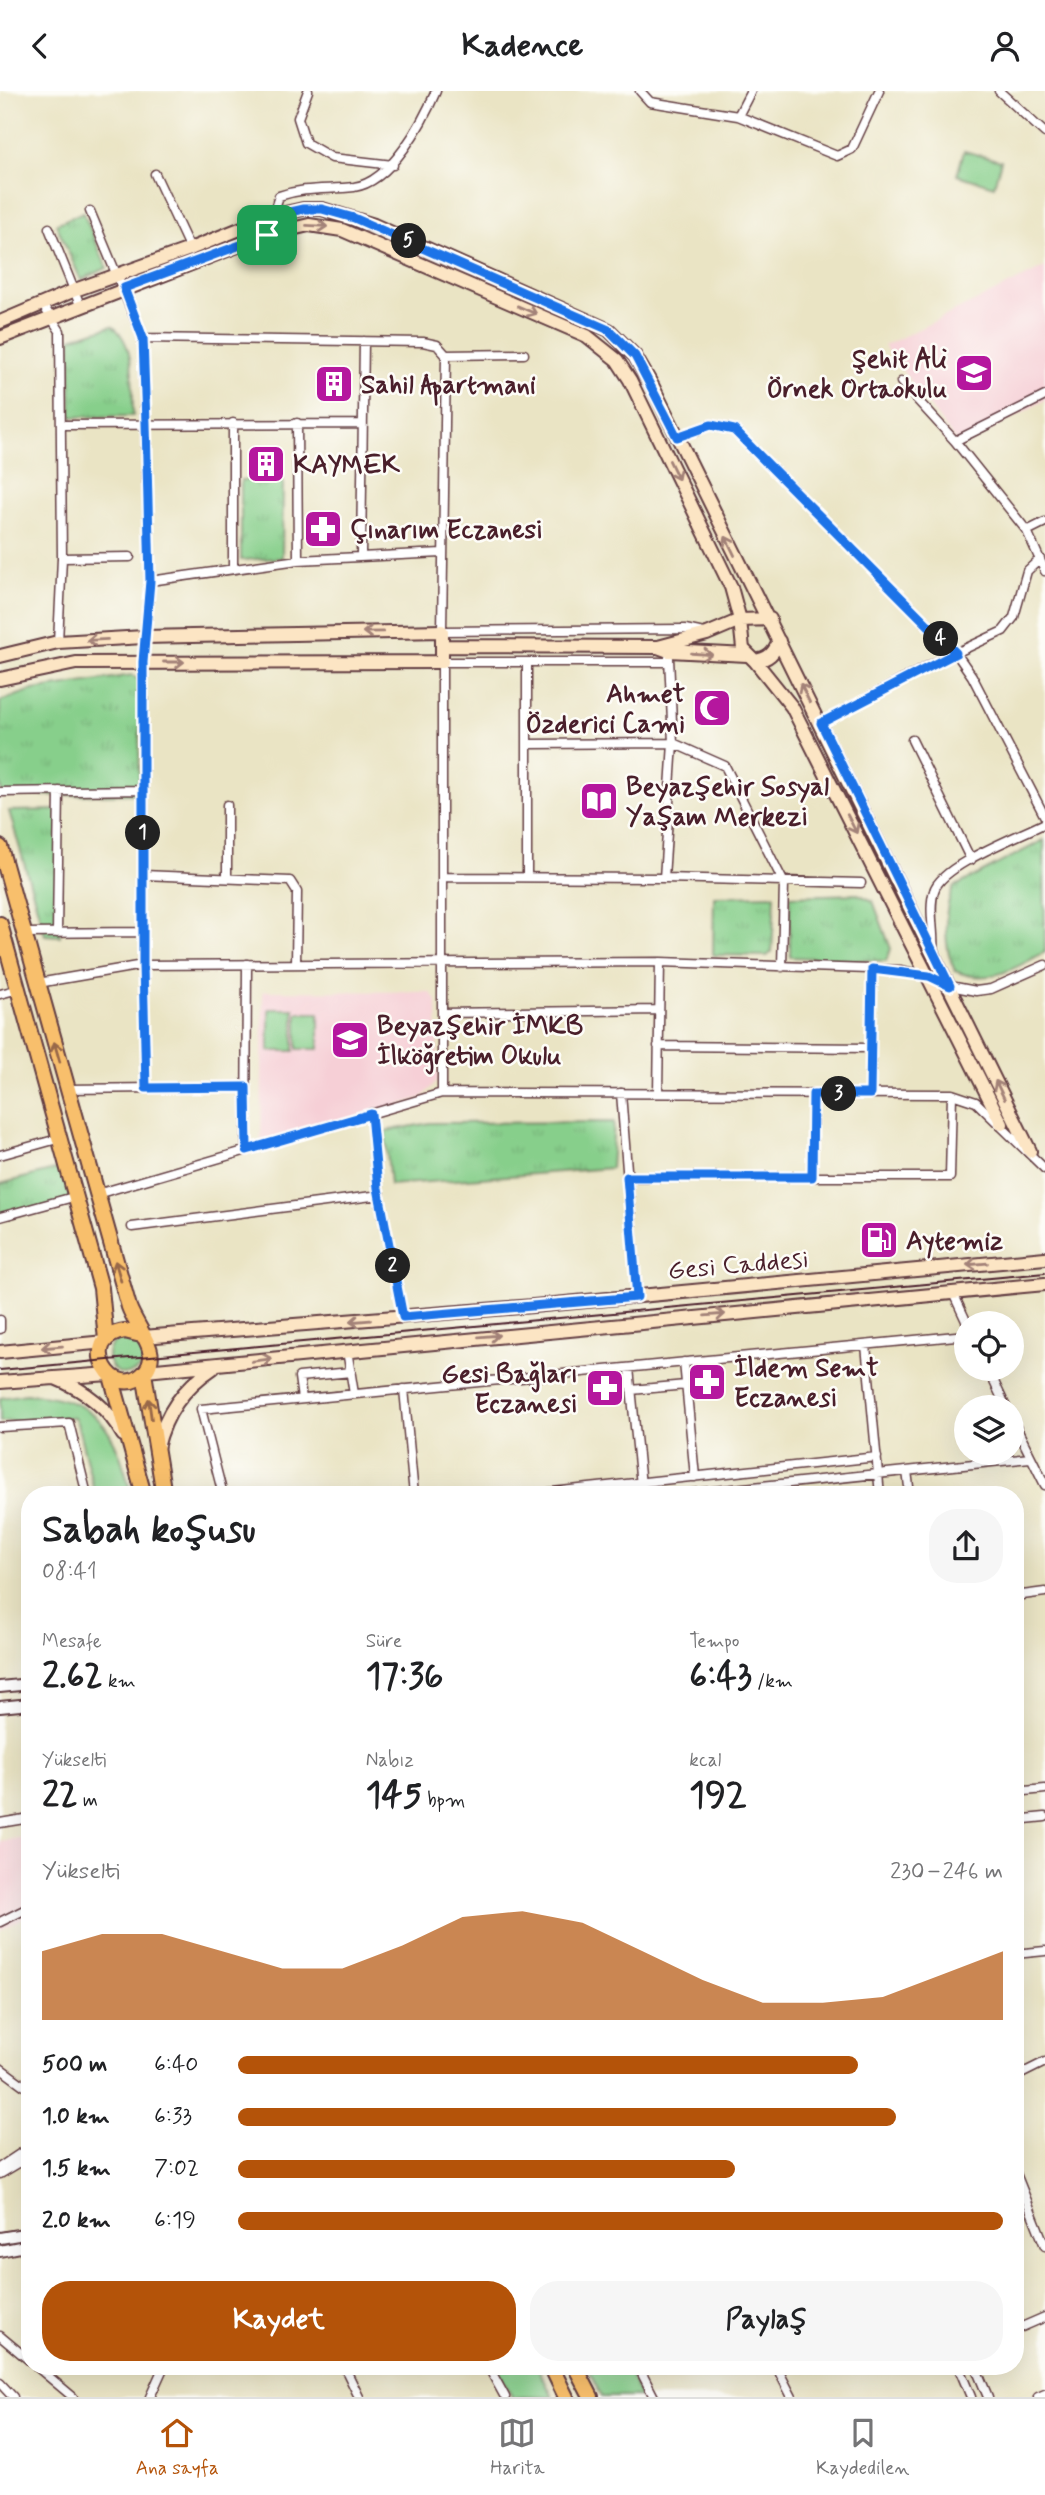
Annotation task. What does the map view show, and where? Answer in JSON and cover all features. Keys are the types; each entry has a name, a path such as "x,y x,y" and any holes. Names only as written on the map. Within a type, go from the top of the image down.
{"highway":[{"path":"0,847 128,1307 151,1355 145,1372 162,1486"},
{"path":"0,925 101,1287 106,1341 101,1361 110,1375 142,1486"},
{"path":"106,1341 120,1331 142,1336"},
{"path":"110,1375 127,1381 145,1372"},
{"path":"555,2375 566,2397"},
{"path":"580,2375 591,2397"}],"main road":[{"path":"0,338 124,288 272,216 303,209 322,209 354,218 596,322 620,339 635,356 757,600 770,619 1030,1151"},
{"path":"0,322 75,290 119,275 309,225 342,230 587,336 610,353 630,380 731,587 740,620 743,649 792,708 1002,1125"},
{"path":"665,653 740,620 770,619"},
{"path":"0,656 58,642 144,637 442,631 442,662 143,662 58,665 0,679"},
{"path":"442,646 751,658 770,656 779,641"},
{"path":"58,642 58,665"},
{"name":"Gesi Caddesi","path":"142,1336 637,1297 1045,1258"},
{"name":"Gesi Caddesi","path":"145,1372 347,1350 1045,1284"},
{"path":"0,1352 106,1341"},
{"path":"156,1455 161,1434 177,1401 190,1386 216,1366"},
{"path":"0,1382 110,1375"},
{"path":"55,1378 78,1388 103,1407 117,1423 133,1452"}],"street":[{"path":"309,91 298,118 306,143 332,158 393,165"},
{"path":"267,235 279,196 303,188 357,187 393,165 428,112 436,91"},
{"path":"640,91 650,101 738,116 837,156 852,149 879,91"},
{"path":"738,116 751,91"},
{"path":"999,91 1045,133"},
{"path":"155,174 193,255"},
{"path":"90,211 119,275 143,338 150,581 143,662 143,965 146,1088"},
{"path":"49,227 80,305"},
{"path":"42,304 60,331 62,558 58,642"},
{"path":"143,338 431,343 443,349 446,355 442,631 685,629 707,634"},
{"path":"361,555 364,341"},
{"path":"446,355 524,354"},
{"path":"901,382 955,441 1027,531 1045,571"},
{"path":"955,441 1045,396"},
{"path":"62,425 233,422 362,424"},
{"path":"233,422 233,569"},
{"path":"297,423 298,560"},
{"path":"677,437 711,425 734,430 956,653 972,676 1045,817"},
{"path":"1027,531 1045,522"},
{"path":"150,581 298,560 361,555 442,554"},
{"path":"62,558 130,557"},
{"path":"821,723 956,653 996,636 1014,617 1027,571 1040,559"},
{"path":"442,1093 442,662 527,663 665,653 673,743 664,877"},
{"path":"527,663 527,877"},
{"path":"912,740 971,860"},
{"path":"529,744 673,743 725,766 784,883 782,967"},
{"path":"0,792 143,790"},
{"path":"57,933 59,791"},
{"path":"227,805 227,878"},
{"path":"933,951 932,905 939,879 1045,823"},
{"path":"143,875 287,880 295,885 296,964"},
{"path":"442,877 664,877 784,883 861,883"},
{"path":"24,933 143,932"},
{"path":"658,1093 660,962"},
{"path":"38,983 143,965 660,962 872,969 929,976 950,986 976,991 991,989 1045,965"},
{"path":"247,964 247,1150"},
{"path":"870,1094 872,969"},
{"path":"0,994 19,989"},
{"path":"442,1013 659,1010"},
{"path":"658,1046 871,1048"},
{"path":"67,1089 246,1087"},
{"path":"97,1194 442,1093 953,1094 976,1102 1030,1151 1045,1169"},
{"path":"621,1093 637,1297"},
{"path":"812,1177 813,1094"},
{"path":"627,1177 950,1177 953,1094"},
{"path":"371,1114 380,1195 403,1317"},
{"path":"0,1155 61,1138"},
{"path":"132,1227 380,1195"},
{"path":"0,1217 77,1196"},
{"path":"953,1293 961,1311"},
{"path":"0,1320 0,1329"},
{"path":"221,1486 201,1409 954,1336"},
{"path":"866,1345 879,1486"},
{"path":"347,1350 354,1394"},
{"path":"684,1362 695,1477"},
{"path":"629,1368 641,1486"},
{"path":"302,1399 299,1377 351,1372"},
{"path":"631,1390 686,1385"},
{"path":"404,1389 413,1486"},
{"path":"0,1427 69,1423 85,1486"},
{"path":"1024,1445 1045,1485"},
{"path":"612,1486 877,1457"},
{"path":"763,1486 1030,1458"},
{"path":"907,1471 909,1486"},
{"path":"1024,1595 1045,1592"},
{"path":"0,1687 21,1685"},
{"path":"0,1707 21,1705"},
{"path":"1024,1791 1045,1789"},
{"path":"1024,1819 1045,1817"},
{"path":"0,1822 21,1819"},
{"path":"0,1922 21,1912"},
{"path":"1024,1953 1045,1951"},
{"path":"1024,2072 1045,2061"},
{"path":"0,2068 21,2083"},
{"path":"0,2167 21,2153"},
{"path":"0,2174 21,2161"},
{"path":"1024,2194 1045,2246"},
{"path":"0,2238 21,2234"},
{"path":"0,2251 21,2247"},
{"path":"1024,2326 1045,2317"},
{"path":"0,2336 21,2354"},
{"path":"47,2375 73,2397"},
{"path":"150,2397 160,2375"},
{"path":"348,2375 359,2397"},
{"path":"493,2375 505,2397"},
{"path":"643,2375 654,2397"},
{"path":"781,2375 792,2397"},
{"path":"962,2375 971,2397"},
{"path":"979,2375 988,2397"},
{"path":"0,2383 13,2397"},
{"path":"1038,2397 1045,2394"}],"shaded area":[{"name":"Şehit Ali Örnek Ortaokulu","path":"1045,267 1045,400 960,447 884,346"},
{"name":"Beyazşehir İMKB İlköğretim Okulu","path":"263,991 430,992 437,1001 438,1080 422,1098 267,1144 261,1140"},
{"path":"21,1838 21,1920 0,1930 0,1841"}],"green space":[{"path":"964,151 1001,161 994,186 957,175"},
{"path":"83,212 107,268 81,280 56,224"},
{"path":"112,326 126,344 129,355 133,381 133,416 71,417 71,338"},
{"path":"241,480 283,480 282,558 241,560"},
{"path":"132,675 140,681 139,794 3,796 0,785 0,701 33,690"},
{"path":"61,810 60,936 45,935 9,811"},
{"path":"1044,840 1045,952 1012,969 991,976 979,977 955,971 946,929 950,896 954,887"},
{"path":"858,894 873,901 891,949 886,961 790,957 790,896"},
{"path":"775,895 772,952 767,956 713,955 714,896"},
{"path":"269,1009 294,1009 294,1051 269,1051"},
{"path":"297,1013 319,1013 319,1049 297,1049"},
{"path":"614,1122 611,1168 390,1185 385,1131 430,1123"},
{"path":"62,1168 71,1201 0,1220 0,1184"},
{"path":"126,1338 139,1343 144,1356 139,1369 126,1374 113,1369 108,1356 113,1343"},
{"path":"26,1394 51,1396 71,1401 87,1410 100,1421 110,1435 129,1486 93,1486 77,1423 73,1417 0,1422 0,1398"},
{"path":"501,2375 542,2375 553,2397 512,2397"},
{"path":"591,2375 630,2375 641,2397 602,2397"}],"tram line":[{"path":"0,1370 1045,1273"}],"place":[{"name":"Şehit Ali Örnek Ortaokulu","path":"974,373"},
{"name":"Sahil Apartmani","path":"334,384"},
{"name":"KAYMEK","path":"266,464"},
{"name":"Çınarım Eczanesi","path":"323,529"},
{"name":"Ahmet Özderici Cami","path":"712,708"},
{"name":"Beyazşehir Sosyal Yaşam Merkezi","path":"599,801"},
{"name":"Beyazşehir İMKB İlköğretim Okulu","path":"350,1040"},
{"name":"Aytemiz","path":"879,1240"},
{"name":"İldem Semt Eczanesi","path":"707,1382"},
{"name":"Gesi Bağları Eczanesi","path":"605,1388"}],"route":[{"path":"303,209 338,212 374,225 596,322 620,339 635,356 677,437 711,425 723,425 734,430 956,653 821,723 950,986 929,976 900,970 872,969 870,1094 813,1094 812,1177 627,1177 637,1297 403,1317 378,1188 371,1114 247,1150 246,1087 146,1088 143,965 143,662 150,581 146,423 143,338 124,288 267,235 272,216 303,209"}]}
